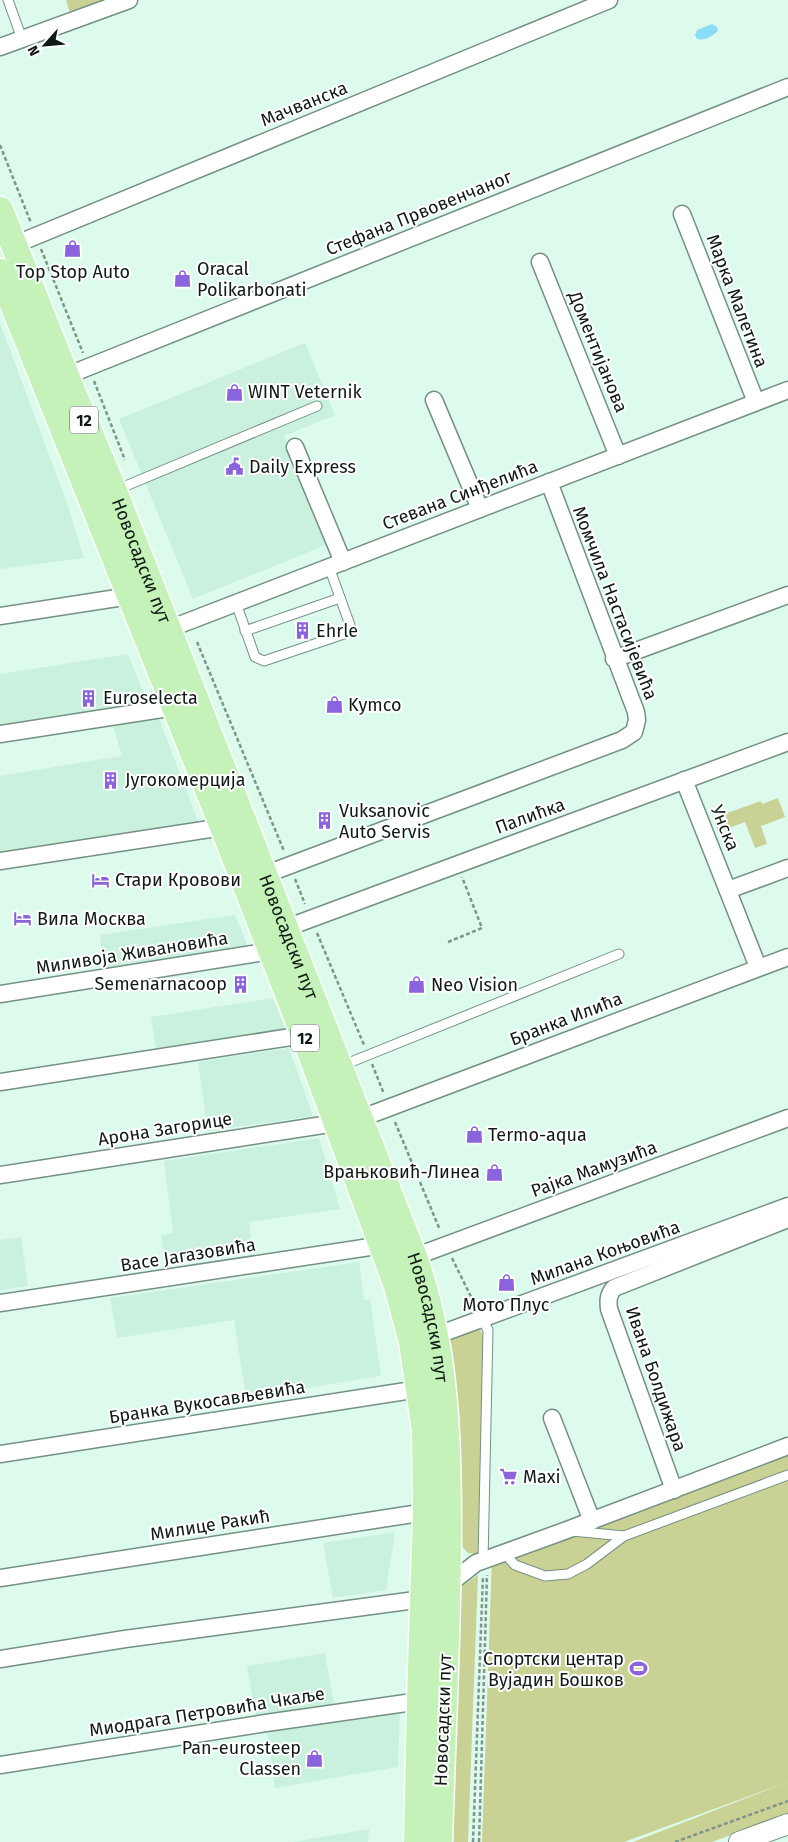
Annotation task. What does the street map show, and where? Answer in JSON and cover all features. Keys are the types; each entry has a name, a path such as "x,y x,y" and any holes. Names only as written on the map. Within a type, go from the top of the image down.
{"main road":[{"name":"Новосадски пут","path":"0,210 25,240 124,487 174,707 304,1035 414,1257 424,1291 435,1336 445,1400 448,1476 448,1585 439,1842"},
{"name":"Новосадски пут","path":"0,272 130,596 157,634 264,875 339,1067 347,1121 412,1342 425,1430 426,1512 418,1842"}],"street":[{"path":"0,47 129,0"},
{"name":"Мачванска","path":"25,240 609,0"},
{"name":"Стефана Првовенчаног","path":"77,372 788,88"},
{"name":"Марка Малетина","path":"682,214 756,402"},
{"name":"Доментијанова","path":"540,262 618,456"},
{"name":"Стевана Синђелића","path":"157,634 788,390"},
{"path":"434,400 480,509"},
{"path":"295,447 336,564"},
{"name":"Момчила Настасијевића","path":"264,875 629,737 634,732 636,712 614,659 549,482"},
{"path":"614,659 788,595"},
{"path":"0,616 130,596"},
{"path":"0,734 174,707"},
{"name":"Палићка","path":"286,928 788,742"},
{"name":"Унска","path":"684,780 758,968"},
{"path":"0,861 223,827"},
{"path":"728,890 788,868"},
{"name":"Миливоја Живановића","path":"0,994 271,952"},
{"name":"Бранка Илића","path":"347,1121 390,1108 788,956"},
{"path":"0,1082 304,1035"},
{"name":"Рајка Мамузића","path":"414,1257 788,1118"},
{"name":"Арона Загорице","path":"0,1175 347,1121"},
{"name":"Милана Коњовића","path":"435,1336 788,1206"},
{"name":"Ивана Болдижара","path":"674,1490 609,1310 608,1299 610,1293 614,1288 788,1219"},
{"name":"Васе Јагазовића","path":"0,1304 383,1245"},
{"name":"Бранка Вукосављевића","path":"0,1454 419,1389"},
{"path":"552,1418 592,1521"},
{"path":"448,1585 482,1561 788,1446"},
{"name":"Милице Ракић","path":"0,1578 426,1512"},
{"path":"448,1549 482,1561"},
{"path":"0,1659 134,1637 423,1599"},
{"name":"Миодрага Петровића Чкаље","path":"0,1765 266,1722 420,1701"},
{"path":"739,1842 788,1824"}],"lane":[{"path":"8,0 22,39"},
{"path":"124,487 316,406"},
{"path":"236,603 255,657 264,661 344,634 350,626 340,598 336,564"},
{"path":"245,631 340,598"},
{"path":"339,1067 619,954"},
{"path":"482,1319 488,1330 482,1561"},
{"path":"504,1553 515,1565 545,1576 568,1574 587,1564 624,1536 788,1475"},
{"path":"567,1530 624,1536"}],"path":[{"path":"0,145 25,240 124,487"},
{"path":"204,658 446,1245 482,1319"},
{"path":"448,942 482,928 457,864"},
{"path":"474,1842 482,1561"},
{"path":"479,1842 482,1561"},
{"path":"675,1842 788,1801"}],"shaded area":[{"path":"0,323 68,506 84,558 0,569"},
{"path":"305,343 335,415 284,436 328,544 193,599 119,419"},
{"path":"128,654 148,704 0,727 0,674"},
{"path":"158,716 199,824 0,853 0,776 122,756 112,722"},
{"path":"235,915 248,947 104,968 100,935"},
{"path":"273,998 288,1035 157,1055 151,1017"},
{"path":"289,1048 313,1116 208,1131 198,1062"},
{"path":"319,1138 340,1209 249,1222 253,1250 165,1263 161,1235 173,1233 164,1161"},
{"path":"21,1237 28,1286 0,1290 0,1240"},
{"path":"359,1262 364,1300 370,1299 381,1376 246,1398 234,1320 117,1338 110,1298"},
{"path":"395,1532 386,1590 333,1598 323,1543"},
{"path":"325,1653 334,1705 256,1717 247,1666"},
{"path":"400,1709 398,1767 275,1788 267,1730"},
{"path":"369,1829 368,1842 293,1842"}],"green space":[{"path":"66,0 115,0 71,16"},
{"path":"778,798 785,817 761,826 767,844 755,848 745,822 718,832 713,818 761,801 762,804"},
{"path":"478,1327 484,1336 478,1554 468,1553 459,1543 447,1354 451,1337"},
{"name":"Спортски центар Вујадин Бошков","path":"788,1448 788,1782 624,1842 482,1842 492,1557"},
{"path":"478,1575 468,1842 449,1842 456,1590"},
{"path":"788,1782 788,1814 712,1842 633,1842"}],"water":[{"path":"712,24 717,27 718,31 714,35 708,38 697,39 695,35 697,30"}],"place":[{"name":"Top Stop Auto","path":"73,249"},
{"name":"Oracal Polikarbonati","path":"183,279"},
{"name":"WINT Veternik","path":"234,392"},
{"name":"Daily Express","path":"235,467"},
{"name":"Ehrle","path":"302,631"},
{"name":"Euroselecta","path":"89,698"},
{"name":"Kymco","path":"334,705"},
{"name":"Југокомерција","path":"111,780"},
{"name":"Vuksanovic Auto Servis","path":"325,821"},
{"name":"Стари Кровови","path":"101,880"},
{"name":"Вила Москва","path":"23,919"},
{"name":"Semenarnacoop","path":"241,984"},
{"name":"Neo Vision","path":"417,985"},
{"name":"Termo-aqua","path":"474,1135"},
{"name":"Врањковић-Линеа","path":"494,1172"},
{"name":"Мото Плус","path":"506,1282"},
{"name":"Maxi","path":"509,1477"},
{"name":"Спортски центар Вујадин Бошков","path":"638,1669"},
{"name":"Pan-eurosteep Classen","path":"315,1758"}]}
